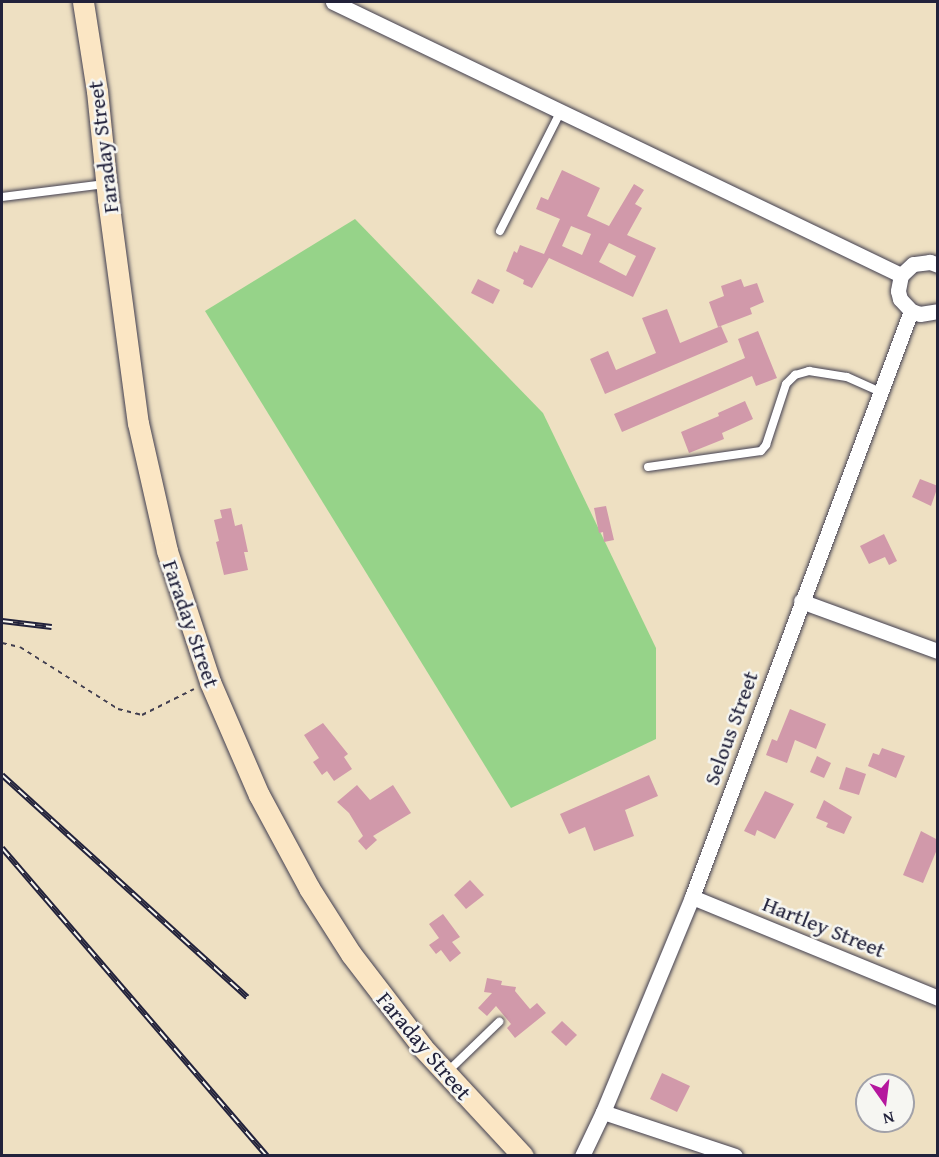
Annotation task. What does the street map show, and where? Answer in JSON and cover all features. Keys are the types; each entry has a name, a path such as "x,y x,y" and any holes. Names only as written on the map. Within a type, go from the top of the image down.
{"street":[{"name":"Faraday Street","path":"83,2 97,91 106,184 138,423 167,551 210,682 234,743 309,888 388,1005 446,1073 523,1155"},
{"path":"333,2 901,275"},
{"path":"936,260 913,264 901,275 898,291 900,299 911,311 920,314 937,312"},
{"name":"Selous Street","path":"582,1155 603,1112 693,897 801,601 911,311"},
{"path":"801,601 938,651"},
{"name":"Hartley Street","path":"693,897 938,998"},
{"path":"603,1112 735,1155"}],"lane":[{"path":"500,231 561,110"},
{"path":"2,197 106,184"},
{"path":"648,467 750,454 761,450 766,445 786,384 795,375 809,370 848,377 881,392"},
{"path":"446,1073 499,1022"}],"path":[{"path":"2,643 20,647 118,709 142,715 210,682"}],"green space":[{"path":"355,219 543,413 656,648 656,739 511,808 205,311"}],"building":[{"path":"562,170 600,188 587,216 609,226 634,184 644,190 635,204 642,208 627,235 656,248 633,297 549,258 532,288 523,284 524,280 506,271 514,251 517,253 520,245 544,254 560,219 536,209 541,197 548,200","holes":["571,226 591,234 582,255 562,246","609,243 636,256 626,276 599,262"]},
{"path":"478,279 500,290 493,304 471,293"},
{"path":"741,279 744,287 757,283 764,302 750,308 752,314 718,327 709,302 724,296 721,286"},
{"path":"667,309 680,343 721,326 728,342 605,394 590,359 608,351 616,370 656,353 642,318"},
{"path":"758,331 777,378 756,386 752,376 622,432 614,414 745,358 738,339"},
{"path":"745,401 753,419 722,433 724,439 689,453 681,432 719,416 718,413"},
{"path":"920,479 938,486 931,506 912,497"},
{"path":"606,506 614,540 604,542 603,532 599,533 594,508"},
{"path":"231,508 235,526 242,524 248,552 244,552 248,570 224,575 216,542 219,541 214,520 222,518 220,510"},
{"path":"884,534 897,561 889,565 885,557 869,564 860,546"},
{"path":"790,709 826,724 816,749 795,740 787,763 766,755 772,739 777,741"},
{"path":"323,723 348,754 344,757 352,769 334,781 327,771 322,775 313,762 319,758 304,735"},
{"path":"882,748 905,756 896,778 868,766 873,753 879,755"},
{"path":"817,756 831,763 824,778 810,772"},
{"path":"846,767 866,774 859,795 839,789"},
{"path":"649,775 658,796 625,810 634,836 594,851 585,827 569,834 560,814"},
{"path":"357,785 370,800 393,785 411,813 373,836 377,840 366,850 358,841 363,836 349,813 337,802"},
{"path":"765,791 794,804 775,839 757,830 755,836 744,831"},
{"path":"824,800 852,817 844,834 826,827 828,823 816,818"},
{"path":"921,831 938,840 938,847 923,883 903,875"},
{"path":"470,880 484,895 466,909 454,895"},
{"path":"443,914 460,937 452,942 461,953 450,962 441,950 436,954 429,945 439,938 429,924"},
{"path":"487,978 502,981 501,985 516,987 515,991 530,1009 537,1003 546,1013 515,1038 507,1028 511,1024 496,1006 487,1016 478,1008 492,993 484,992"},
{"path":"562,1021 577,1035 566,1046 551,1032"},
{"path":"662,1073 690,1086 677,1112 650,1099"}],"railway":[{"path":"2,621 52,627"},
{"path":"2,775 247,997"},
{"path":"2,848 267,1156"}]}
